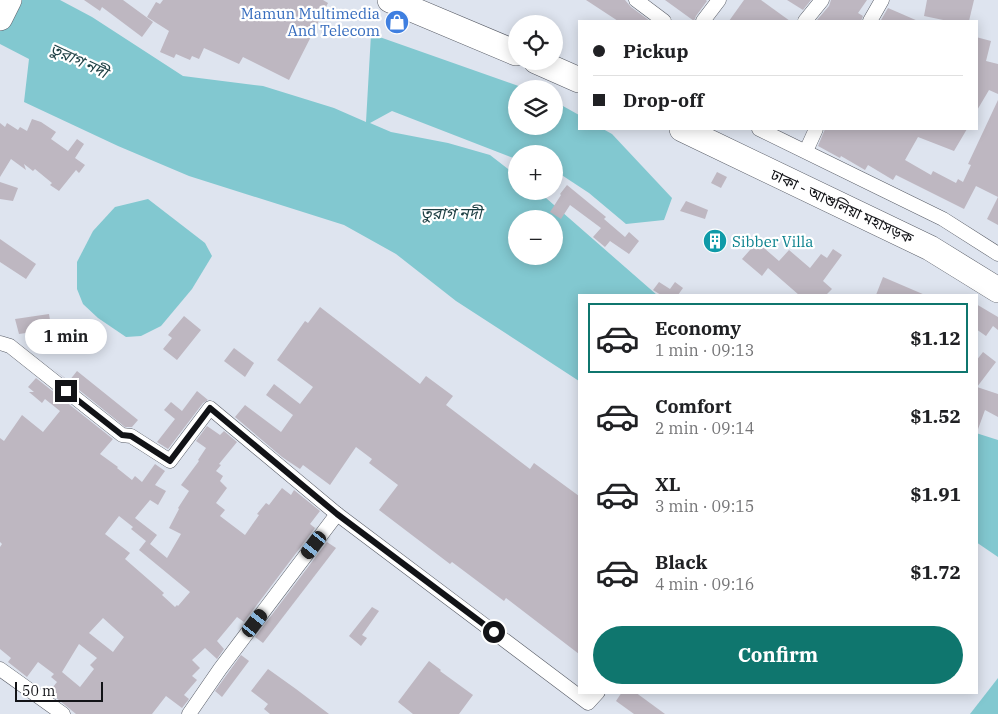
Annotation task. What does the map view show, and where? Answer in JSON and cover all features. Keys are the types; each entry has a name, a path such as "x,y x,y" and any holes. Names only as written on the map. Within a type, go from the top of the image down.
{"highway":[{"path":"0,18 9,0"},
{"path":"390,0 508,50"},
{"path":"556,70 578,80"},
{"name":"ঢাকা - আশুলিয়া মহাসড়ক","path":"684,130 930,248 998,290"}],"street":[{"path":"636,0 663,20"},
{"path":"704,20 719,0"},
{"path":"806,20 822,0"},
{"path":"871,20 882,0"},
{"path":"761,130 943,219 998,254"},
{"path":"806,151 816,130"},
{"path":"0,343 10,346 122,435 131,436 170,461 210,408 337,514 588,703 596,694"},
{"path":"188,714 337,514"},
{"path":"0,669 64,714"}],"water":[{"name":"তুরাগ নদী","path":"0,0 60,0 92,17 183,76 263,86 334,108 366,122 371,34 508,82 508,135 563,135 563,106 578,114 578,130 605,130 612,134 672,198 664,220 626,224 589,193 563,176 563,145 508,145 508,156 392,111 370,123 391,132 448,143 490,155 508,169 508,200 548,200 560,210 508,210 508,265 563,265 563,213 656,294 578,294 578,380 456,301 396,254 344,225 189,176 118,146 24,102 29,59 0,44"},
{"path":"148,199 205,243 212,256 192,289 161,326 141,336 126,337 98,318 83,304 77,289 77,262 93,231 115,207"},
{"path":"978,434 998,440 998,557 978,543"},
{"path":"998,678 998,714 970,714"}],"building":[{"path":"84,0 123,0 153,22 142,37 102,7 100,11"},
{"path":"163,0 323,0 328,3 289,80 243,57 239,64 204,48 199,59 192,56 190,60 176,54 174,58 160,52 169,31 147,17 156,2 160,4"},
{"path":"586,0 625,0 649,20 616,20"},
{"path":"665,0 706,0 693,20"},
{"path":"744,0 761,0 789,20 730,20"},
{"path":"787,0 811,0 803,10"},
{"path":"831,0 867,0 858,13 863,16 861,20 817,20 829,6"},
{"path":"927,0 974,0 969,20 943,20 924,16"},
{"path":"888,8 916,20 881,20"},
{"path":"978,38 991,41 986,61 998,64 998,94 989,90 978,109"},
{"path":"998,100 998,197 976,186 964,209 896,175 893,180 868,165 865,170 841,156 840,158 818,146 825,130 966,130 954,151 918,137 905,160 931,175 933,171 956,183 958,179 963,182 971,165 968,164"},
{"path":"32,119 41,122 56,132 51,139 68,151 77,139 84,144 75,158 85,165 79,173 76,170 59,191 50,185 52,183 35,169 33,171 24,164 26,170 11,159 0,177 0,123 5,127 7,123 18,130 20,127 27,131"},
{"path":"717,172 727,177 721,188 711,183"},
{"path":"0,182 18,188 13,201 0,199"},
{"path":"567,185 606,217 604,219 625,237 629,232 639,241 629,254 610,241 605,247 593,237 601,228 570,205 563,216 563,210 551,210 558,200 563,200 563,190"},
{"path":"998,197 998,225 987,219"},
{"path":"686,201 708,210 705,219 680,211"},
{"name":"Sibber Villa","path":"716,231 726,239 715,252 705,244"},
{"path":"0,239 36,264 26,279 0,262"},
{"path":"757,242 779,261 789,250 810,268 821,254 827,258 833,249 842,255 823,281 832,289 827,294 798,294 768,268 762,276 742,259"},
{"path":"883,277 923,294 876,294"},
{"path":"659,282 670,289 675,282 683,288 679,294 659,294 653,290"},
{"path":"978,305 998,317 998,330 993,326 986,336 978,330"},
{"path":"320,307 420,384 426,376 453,396 446,405 530,469 534,463 578,495 578,653 506,598 504,601 452,562 450,564 379,510 398,485 369,463 372,459 356,447 330,485 303,465 300,469 282,457 235,417 245,405 281,432 293,415 266,395 274,384 300,404 313,387 277,360 305,321 308,323"},
{"path":"49,314 51,326 70,341 62,352 41,336 40,331 19,334 15,319"},
{"path":"184,316 201,330 177,360 163,349 172,338 168,335"},
{"path":"234,348 254,363 245,377 224,361"},
{"path":"983,352 996,362 978,386 978,358"},
{"path":"52,368 69,381 77,371 138,420 132,427 125,427"},
{"path":"36,378 113,439 100,454 132,480 135,476 142,482 155,464 165,471 155,485 166,491 158,505 150,500 135,518 157,535 150,544 167,558 181,534 169,528 178,508 189,491 181,485 206,448 196,441 207,426 220,435 224,431 237,442 219,464 221,465 216,471 223,476 220,481 227,488 216,503 225,510 220,516 245,535 259,515 257,514 266,503 269,505 282,488 291,495 294,490 320,511 310,524 315,528 244,622 237,617 217,641 224,649 217,659 205,648 192,660 200,668 192,676 197,680 184,695 189,699 182,708 166,696 152,714 76,714 49,692 57,682 51,677 54,674 38,662 27,677 8,662 11,658 0,649 0,547 2,544 0,542 0,438 4,441 22,415 43,432 60,411 45,399 42,403 29,392 34,392 28,387","holes":["119,516 146,541 139,550 190,592 178,606 175,607 162,595 164,593 125,559 130,553 105,534","103,618 124,637 113,652 89,633","79,644 97,658 90,665 94,669 80,687 62,672"]},
{"path":"978,387 998,394 998,417 985,410 978,429"},
{"path":"197,391 208,400 203,403 168,449 157,442 175,419 164,410 171,402 182,411"},
{"path":"327,542 336,548 263,643 255,637"},
{"path":"372,607 379,611 362,635 367,638 361,646 349,636"},
{"path":"241,655 249,661 222,697 215,691"},
{"path":"429,661 473,695 459,714 413,714 398,702"},
{"path":"268,669 329,714 270,714 264,709 268,704 251,691"},
{"path":"621,694 638,694 665,714 634,714 616,701"}],"place":[{"name":"Mamun Multimedia And Telecom","path":"397,22"},
{"name":"Sibber Villa","path":"715,241"}],"route":[{"path":"66,391 122,435 131,436 170,461 210,408 337,514 494,632"}]}
